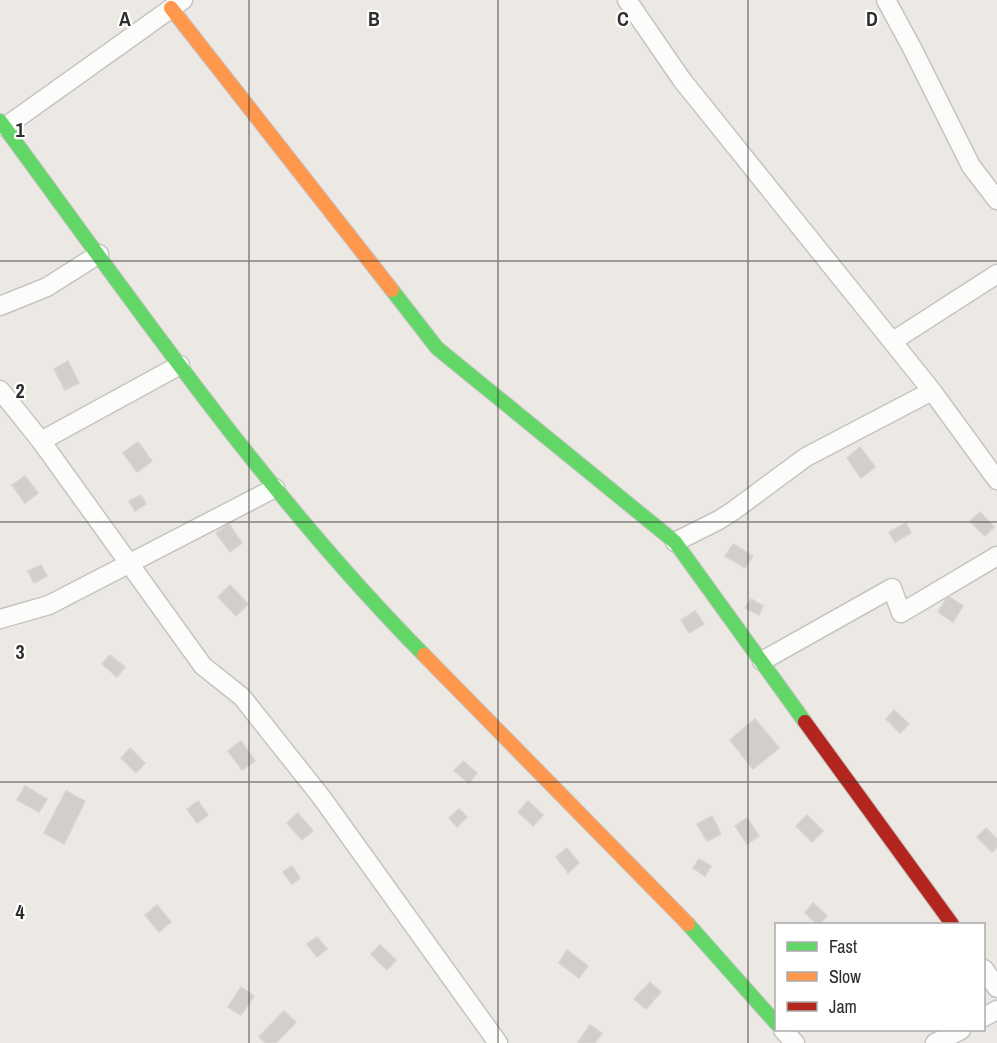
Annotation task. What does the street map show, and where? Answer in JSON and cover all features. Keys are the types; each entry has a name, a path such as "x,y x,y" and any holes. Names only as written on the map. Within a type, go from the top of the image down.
{"street":[{"path":"627,0 682,80 894,341 997,480"},
{"path":"886,0 971,166 997,200"},
{"path":"775,1021 679,914 404,635 292,510 180,365 2,124 177,4 437,348 675,542 951,923"},
{"path":"0,306 47,287 99,254"},
{"path":"894,341 997,274"},
{"path":"41,441 180,365"},
{"path":"0,390 41,441 202,666 242,697 322,798 498,1043"},
{"path":"675,542 726,516 806,457 932,391"},
{"path":"0,619 49,604 275,488"},
{"path":"762,661 892,588 901,613 997,555"},
{"path":"985,970 997,988"},
{"path":"785,1031 795,1043"},
{"path":"935,1043 957,1031"}],"building":[{"path":"68,361 79,383 65,390 54,369"},
{"path":"138,442 152,461 137,472 123,453"},
{"path":"860,447 875,467 861,478 847,458"},
{"path":"25,476 38,493 25,503 12,485"},
{"path":"141,495 146,504 135,511 129,501"},
{"path":"980,512 994,527 985,536 970,521"},
{"path":"906,523 911,533 895,542 889,532"},
{"path":"229,524 242,543 230,552 216,533"},
{"path":"733,544 753,556 745,568 725,556"},
{"path":"41,565 47,576 34,583 28,571"},
{"path":"230,585 248,604 236,616 218,597"},
{"path":"948,596 963,606 953,622 938,612"},
{"path":"751,599 763,606 759,615 745,608"},
{"path":"695,611 704,624 689,633 681,620"},
{"path":"110,655 125,667 117,677 102,664"},
{"path":"894,710 909,724 900,733 886,719"},
{"path":"755,719 779,748 753,769 730,740"},
{"path":"241,741 255,761 242,770 228,751"},
{"path":"130,748 145,763 136,773 121,758"},
{"path":"463,761 477,773 469,783 454,771"},
{"path":"25,786 47,799 39,812 17,800"},
{"path":"66,791 85,801 64,844 44,833"},
{"path":"198,801 208,815 197,823 187,809"},
{"path":"528,801 543,815 533,826 518,812"},
{"path":"459,809 467,817 457,827 449,818"},
{"path":"298,813 313,831 302,840 287,823"},
{"path":"807,815 823,831 812,842 796,826"},
{"path":"712,816 721,834 707,841 697,824"},
{"path":"747,818 759,836 747,844 735,826"},
{"path":"986,828 997,839 997,847 992,852 977,837"},
{"path":"567,848 579,863 568,873 556,857"},
{"path":"699,859 711,866 705,876 693,868"},
{"path":"292,866 300,878 292,884 283,872"},
{"path":"813,903 827,916 820,923 816,923 805,913"},
{"path":"157,905 171,922 159,932 145,915"},
{"path":"317,937 327,949 317,957 307,944"},
{"path":"380,945 396,960 387,970 371,954"},
{"path":"567,950 588,966 579,978 559,963"},
{"path":"650,982 661,992 646,1009 634,999"},
{"path":"241,987 254,996 241,1015 228,1007"},
{"path":"284,1011 296,1022 276,1043 266,1043 259,1037"},
{"path":"590,1025 602,1033 595,1043 578,1042"}],"traffic: fast":[{"path":"0,121 151,328 255,463 365,593 424,655"},
{"path":"392,290 437,348 675,542 805,722"},
{"path":"688,924 775,1022"}],"traffic: slow":[{"path":"171,8 392,290"},
{"path":"424,655 688,924"}],"traffic: jam":[{"path":"805,722 951,923"}]}
